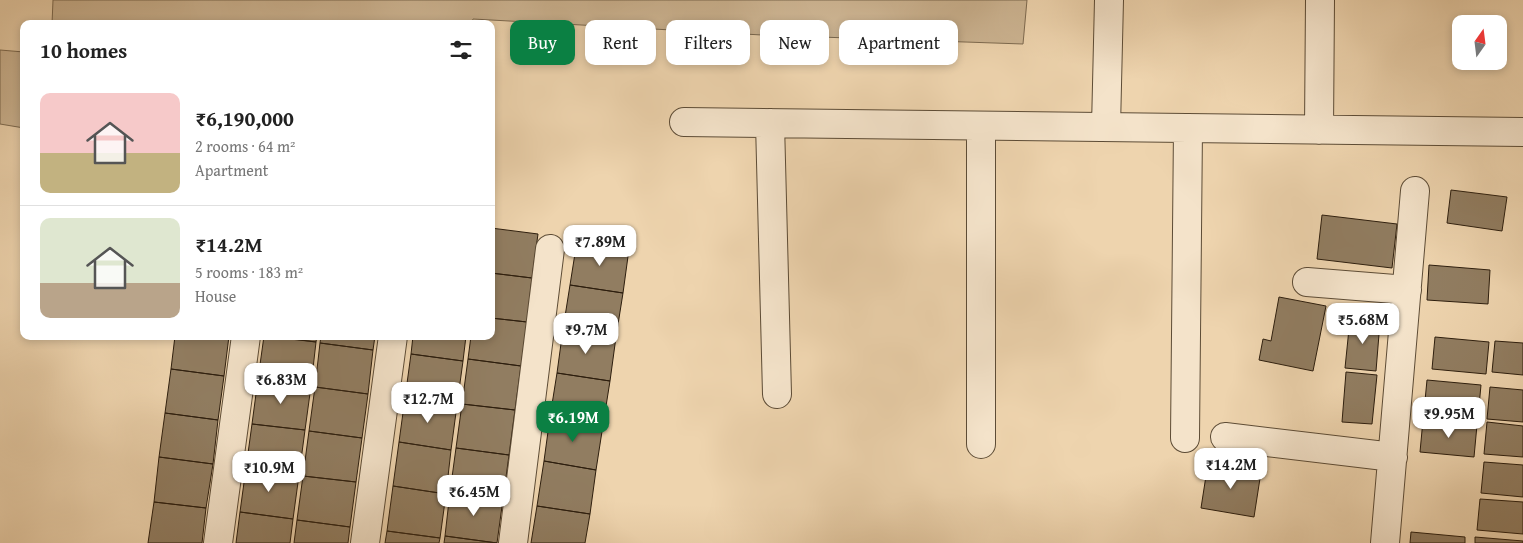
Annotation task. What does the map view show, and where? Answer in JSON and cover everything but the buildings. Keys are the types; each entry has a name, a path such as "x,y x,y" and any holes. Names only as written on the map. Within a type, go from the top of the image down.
{"street":[{"path":"1106,127 1109,0"},
{"path":"1319,130 1320,0"},
{"path":"684,122 1523,132"},
{"path":"770,123 777,394"},
{"path":"981,126 981,444"},
{"path":"1185,438 1188,128"},
{"path":"1385,543 1414,190"},
{"path":"513,543 550,249"},
{"path":"1307,282 1407,290"},
{"path":"218,543 245,340"},
{"path":"365,543 392,340"},
{"path":"1225,438 1393,457"}],"shaded area":[{"path":"53,0 1027,0 1023,44 958,42 958,20 839,20 839,38 829,37 829,20 760,20 760,35 750,34 750,20 666,20 666,30 656,29 656,20 585,20 585,25 575,25 575,20 52,20"},
{"path":"0,50 20,52 20,127 0,124"}]}
